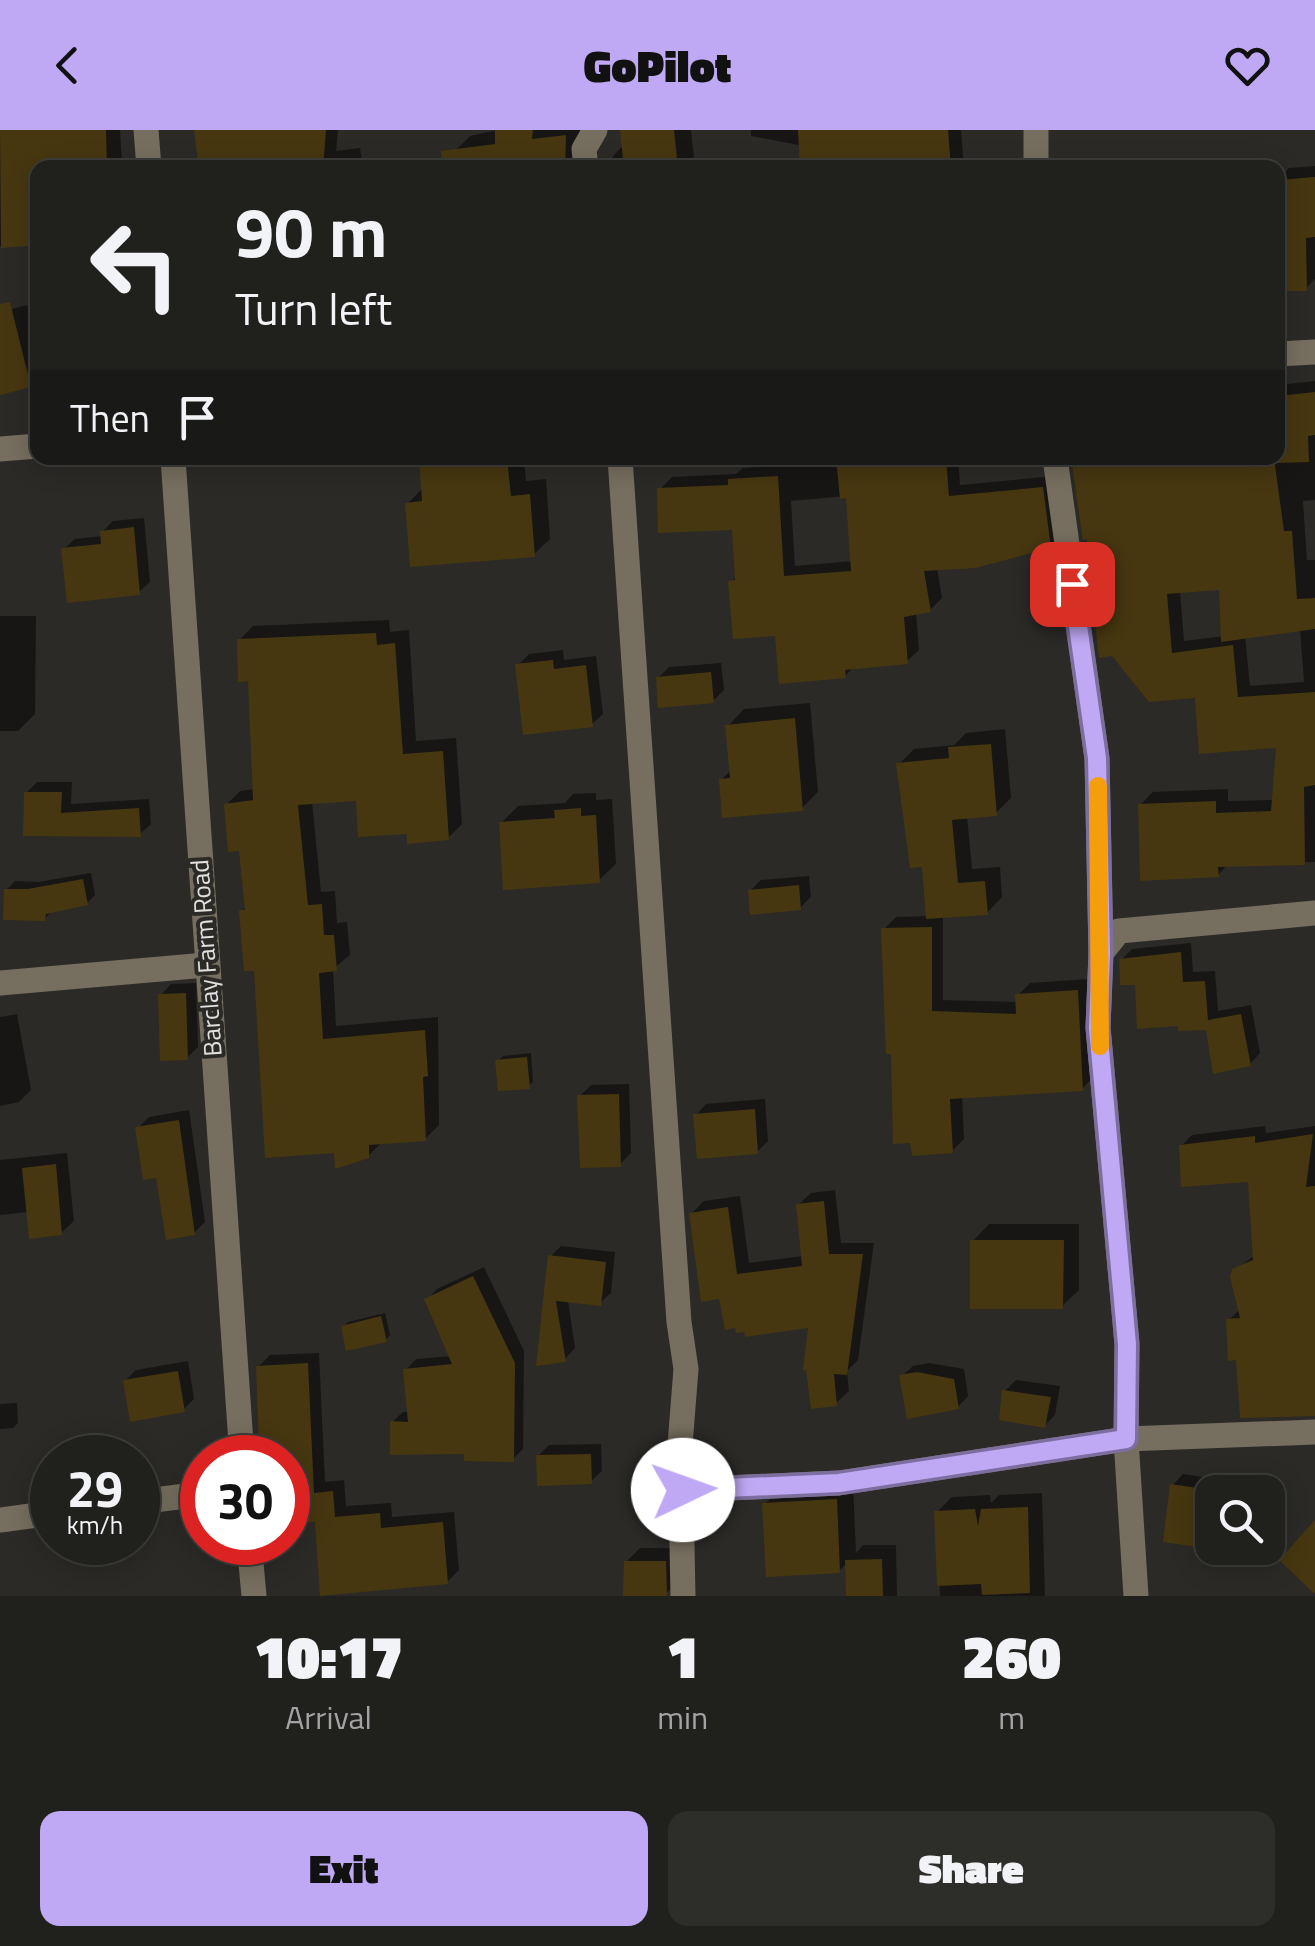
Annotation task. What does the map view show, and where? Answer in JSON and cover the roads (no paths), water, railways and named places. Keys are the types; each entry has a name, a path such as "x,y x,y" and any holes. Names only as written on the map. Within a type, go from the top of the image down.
{"street":[{"path":"146,130 148,160"},
{"path":"585,160 584,148 594,130"},
{"path":"1036,130 1036,160"},
{"path":"1285,354 1315,352"},
{"path":"0,448 30,446"},
{"name":"Barclay Farm Road","path":"172,465 240,1435"},
{"path":"620,465 679,1322 686,1369 680,1445 684,1596"},
{"path":"1056,465 1097,758 1101,953 1098,1028 1127,1344 1126,1439 1136,1596"},
{"path":"1101,953 1118,932 1315,914"},
{"path":"0,983 206,965"},
{"path":"683,1490 839,1483 1126,1439 1315,1432"},
{"path":"0,1520 30,1516"},
{"path":"251,1565 254,1596"}]}
